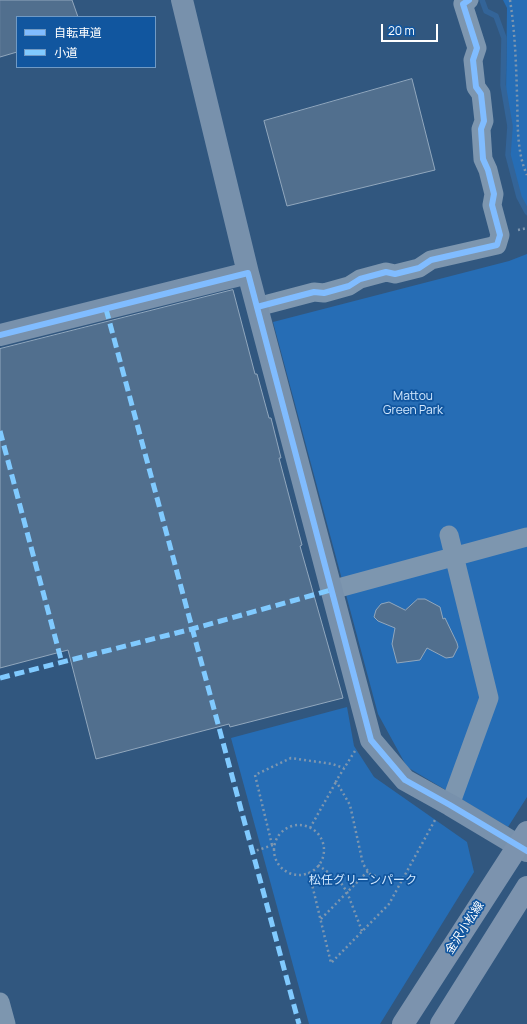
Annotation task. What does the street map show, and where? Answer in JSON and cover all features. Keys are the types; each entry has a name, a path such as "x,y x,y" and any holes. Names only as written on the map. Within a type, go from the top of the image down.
{"main road":[{"name":"金沢小松線","path":"403,1024 524,843"},
{"path":"441,1024 527,887"}],"street":[{"path":"182,0 248,273 371,740 405,780 524,843"},
{"path":"257,307 314,292 324,293 349,286 360,279 386,272 395,274 419,268 431,260 497,245 500,235 492,205 494,194 488,170 483,159 481,128 484,121 481,94 476,87 473,60 477,48 463,4 469,0"},
{"path":"0,335 248,273"},
{"path":"448,804 489,698 449,535"},
{"path":"331,590 527,537"},
{"path":"0,1002 6,1024"}],"path":[{"path":"510,0 515,33 518,129 522,165 527,175"},
{"path":"310,828 336,781 368,729"},
{"path":"252,852 273,845 283,831 290,826 299,825 310,828 320,836 324,844 324,853 318,865 309,872 294,874 287,871 276,859 273,845 255,775 291,758 332,764 344,768"},
{"path":"336,781 350,805 363,864 370,874 383,880 404,878"},
{"path":"309,872 331,963 389,904 448,804"},
{"path":"318,865 339,880 347,892 362,932"},
{"path":"320,919 368,871"}],"green space":[{"path":"503,0 527,0 527,216 510,166 506,98 507,8"},
{"name":"Mattou Green Park","path":"527,254 527,797 508,827 407,767 378,714 273,322 509,261"},
{"name":"松任グリーンパーク","path":"347,707 354,746 374,777 467,842 474,872 380,1024 309,1024 231,738"}],"building":[{"path":"0,0 72,0 78,16 16,16 16,52 0,57"},
{"path":"412,79 435,170 287,206 264,121"},
{"path":"233,290 255,374 257,374 269,418 271,418 281,458 279,458 302,545 300,546 343,698 230,727 229,724 96,759 68,650 0,668 0,349"},
{"path":"418,599 425,599 440,607 443,619 445,618 457,643 458,647 453,657 446,658 427,648 420,660 397,663 392,644 395,628 378,621 374,617 376,610 381,604 389,602 405,610"}],"waterway":[{"path":"482,0 486,11 496,16 504,38 503,85 510,126 508,155 519,197 527,212"}],"marked path":[{"path":"106,309 299,1024"},
{"path":"0,431 62,663"},
{"path":"0,678 192,629 331,590"}],"cycle path":[{"path":"257,307 314,292 324,293 349,286 360,279 386,272 395,274 419,268 431,260 497,245 500,235 492,205 494,194 488,170 483,159 481,129 484,121 481,94 476,87 473,60 477,48 463,4 469,0"},
{"path":"0,335 248,273 371,740 405,780 527,851"}]}
